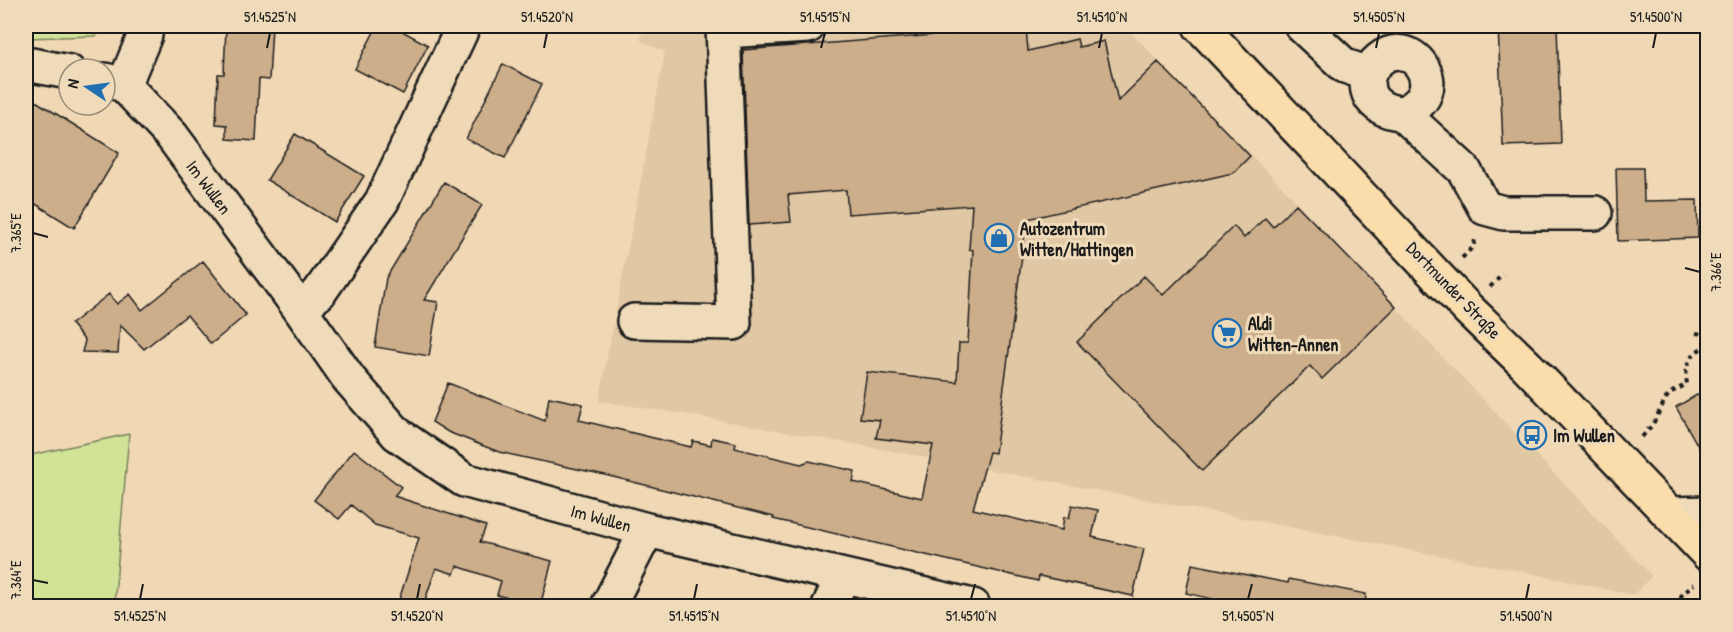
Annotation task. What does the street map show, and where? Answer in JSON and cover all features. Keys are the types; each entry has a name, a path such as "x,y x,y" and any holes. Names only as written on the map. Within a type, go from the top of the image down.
{"main road":[{"name":"Dortmunder Straße","path":"1200,26 1441,280 1671,514 1704,566"}],"street":[{"path":"117,79 145,34 146,26"},
{"path":"300,309 319,293 382,201 461,31 460,26"},
{"path":"634,321 734,323 723,28 808,26"},
{"path":"1302,26 1345,66 1369,74"},
{"path":"1395,53 1407,54 1418,61 1425,70 1428,81 1421,101 1413,109 1402,113 1390,112 1379,107 1367,87 1369,74 1374,64 1384,56 1395,53"},
{"path":"26,64 57,70"},
{"name":"Im Wullen","path":"117,84 172,136 349,379 397,434 464,480 647,530 974,606"},
{"path":"1402,113 1464,170 1485,208 1504,213 1595,213"},
{"path":"1671,514 1707,513"},
{"path":"608,606 647,530"},
{"path":"829,606 843,576"}],"path":[{"path":"1441,280 1473,247 1485,208"},
{"path":"1696,333 1707,335"},
{"path":"1619,462 1653,424 1666,398 1687,384 1686,366 1689,359 1700,348 1707,345"},
{"path":"1677,606 1681,596 1704,566"}],"shaded area":[{"path":"642,26 1125,26 1293,198 1652,576 1633,595 1520,571 876,448 599,401 665,52 641,41"}],"green space":[{"path":"26,26 105,26 96,36 26,38"},
{"path":"129,434 114,606 26,606 26,456"}],"building":[{"path":"226,26 272,26 269,80 259,79 256,141 227,139 227,125 216,124 218,74 224,74"},
{"path":"377,26 393,26 428,45 403,94 355,69"},
{"path":"1498,26 1557,26 1561,144 1503,146"},
{"name":"Autozentrum Witten/Hattingen","path":"1026,28 1028,51 1077,39 1079,47 1104,41 1118,101 1158,62 1250,156 1233,173 1027,219 995,453 989,452 973,509 1062,530 1064,517 1069,518 1072,505 1098,510 1092,537 1144,549 1133,596 1039,576 1038,581 773,519 774,517 605,475 499,452 448,432 432,422 448,383 545,421 549,397 583,404 579,420 691,447 693,441 711,445 712,438 736,443 735,448 801,464 809,461 855,471 853,482 922,498 933,445 876,438 880,420 860,418 867,372 957,382 959,343 968,343 973,250 969,249 972,205 848,214 846,190 788,195 791,222 749,225 743,50"},
{"path":"503,64 542,84 505,158 466,139"},
{"path":"26,95 57,114 57,117 61,117 119,153 74,228 26,198"},
{"path":"295,134 364,176 335,222 267,180"},
{"path":"1616,168 1643,168 1644,201 1697,200 1698,238 1618,241"},
{"path":"444,182 482,205 424,300 438,302 429,356 375,347 386,278"},
{"name":"Aldi Witten-Annen","path":"1296,204 1396,307 1322,379 1310,366 1202,471 1077,342 1144,276 1163,295 1234,226 1244,238 1265,218 1273,227"},
{"path":"203,261 246,315 211,344 187,315 144,349 120,325 118,353 82,352 85,341 71,324 109,294 117,304 130,294 142,310"},
{"path":"1707,389 1707,462 1676,407"},
{"path":"354,450 401,487 394,496 486,526 480,542 552,561 540,606 497,595 501,581 457,566 454,574 436,568 423,606 397,606 419,538 375,525 351,505 339,519 314,500"},
{"path":"1192,564 1288,583 1289,579 1366,594 1365,606 1212,606 1213,599 1186,593"}],"place":[{"name":"Autozentrum Witten/Hattingen","path":"999,238"},
{"name":"Aldi Witten-Annen","path":"1227,333"},
{"name":"Im Wullen","path":"1532,435"}]}
